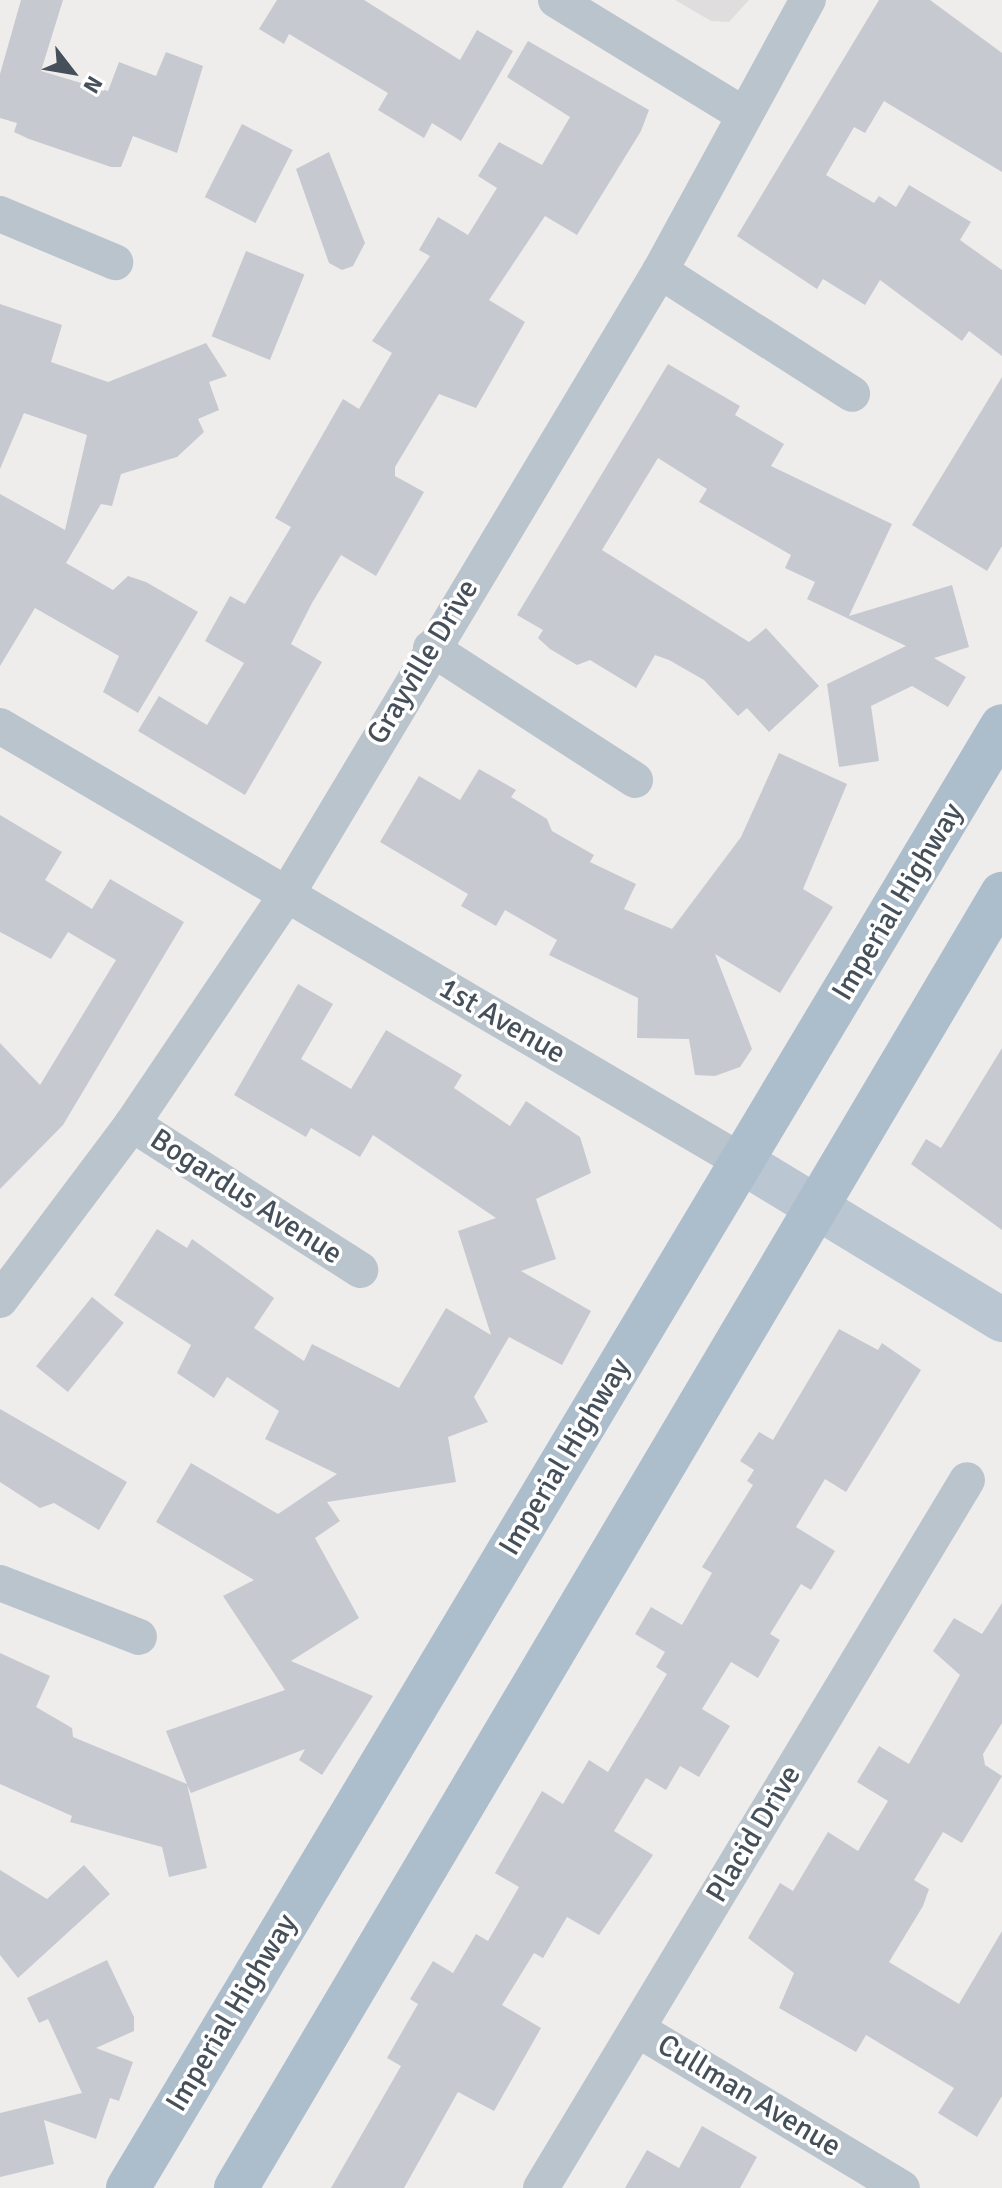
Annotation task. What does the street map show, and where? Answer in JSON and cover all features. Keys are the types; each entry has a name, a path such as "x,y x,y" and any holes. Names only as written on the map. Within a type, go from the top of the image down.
{"main road":[{"name":"Imperial Highway","path":"128,2188 744,1163 1002,726"},
{"path":"236,2188 1002,894"},
{"name":"1st Avenue","path":"744,1163 1002,1320"}],"street":[{"path":"556,0 743,114"},
{"name":"Grayville Drive","path":"1,1295 132,1124 287,894 431,648 660,271 743,114 808,0"},
{"path":"0,214 115,262"},
{"path":"660,271 852,394"},
{"path":"431,648 635,780"},
{"name":"1st Avenue","path":"0,726 744,1163"},
{"name":"Bogardus Avenue","path":"132,1124 360,1270"},
{"name":"Placid Drive","path":"541,2188 967,1480"},
{"path":"0,1583 139,1637"},
{"name":"Cullman Avenue","path":"637,2029 902,2188"}],"shaded area":[{"path":"675,0 749,0 729,22 711,21"}],"building":[{"path":"21,0 63,0 41,71 108,91 119,62 156,76 166,52 203,66 177,153 133,136 121,167 111,167 14,132 17,123 0,118 0,74"},
{"path":"277,0 364,0 460,60 477,30 513,51 461,141 432,123 424,138 378,110 388,93 289,34 284,44 259,29"},
{"path":"879,0 930,0 1002,53 1002,172 884,101 865,133 854,127 826,175 874,203 879,196 896,207 909,185 971,222 960,240 1002,270 1002,356 969,331 962,341 880,280 865,305 823,279 817,289 737,236"},
{"path":"528,41 649,110 641,131 577,235 545,216 489,300 525,322 476,408 439,394 395,467 395,476 424,492 376,576 341,555 312,603 291,644 322,662 245,795 138,731 159,696 207,725 244,663 205,641 230,596 245,604 291,527 275,518 343,399 359,409 392,353 372,341 430,256 419,250 438,217 468,235 497,188 478,176 499,142 542,165 570,117 507,77"},
{"path":"242,124 293,150 256,223 205,197"},
{"path":"329,152 365,243 353,266 342,270 329,263 296,169"},
{"path":"246,251 304,275 270,360 212,336"},
{"path":"0,304 62,325 51,362 108,382 206,343 227,376 209,382 219,410 198,419 204,432 177,457 121,474 112,506 101,504 66,563 113,590 128,576 146,582 198,612 138,713 103,692 119,656 35,608 0,666 0,494 65,530 87,435 24,413 0,469"},
{"path":"668,364 740,406 735,415 784,444 771,466 892,524 849,616 952,585 969,647 934,658 966,677 948,707 912,686 871,706 879,761 839,767 827,684 906,646 807,599 815,582 785,568 791,555 699,502 707,489 658,458 602,550 749,642 766,628 819,686 769,732 747,708 738,716 704,680 669,660 655,655 636,688 590,660 577,665 550,649 538,638 543,630 517,615"},
{"path":"1002,377 1002,546 987,571 912,525"},
{"path":"779,753 847,784 803,889 833,907 780,993 715,954 752,1049 740,1067 715,1076 695,1075 689,1039 637,1038 638,998 549,955 557,940 505,910 496,926 461,906 468,894 380,842 419,776 460,800 479,769 516,790 511,797 547,819 552,831 594,855 590,862 636,884 624,909 672,929 741,837"},
{"path":"0,815 62,852 45,880 92,909 110,879 184,922 63,1125 0,1189 0,1043 40,1085 116,960 68,932 51,959 0,932"},
{"path":"298,984 333,1004 301,1059 351,1089 386,1030 462,1075 454,1088 510,1126 526,1101 580,1137 591,1173 536,1199 556,1259 521,1271 591,1311 562,1365 509,1337 474,1397 488,1422 448,1437 456,1482 327,1502 340,1521 315,1538 359,1618 291,1661 373,1696 322,1775 299,1760 305,1749 191,1793 187,1785 207,1868 169,1877 162,1847 70,1822 72,1816 0,1784 0,1653 50,1676 36,1707 72,1728 73,1737 187,1784 166,1731 285,1690 223,1596 254,1580 156,1522 191,1463 278,1514 337,1474 265,1439 279,1411 227,1377 214,1398 177,1373 191,1345 114,1295 157,1229 187,1248 192,1239 274,1298 254,1328 304,1361 312,1344 399,1388 446,1308 491,1335 458,1231 496,1218 373,1135 360,1157 311,1128 306,1137 234,1095"},
{"path":"1002,1048 1002,1230 911,1164 926,1139 941,1148"},
{"path":"92,1297 124,1323 68,1392 36,1366"},
{"path":"839,1329 878,1350 882,1343 921,1370 846,1492 825,1479 796,1527 835,1551 811,1590 801,1584 770,1634 780,1640 758,1678 731,1662 702,1709 730,1726 699,1777 680,1766 666,1790 646,1778 614,1831 653,1855 599,1935 567,1917 543,1958 534,1953 502,2005 541,2028 494,2111 458,2092 404,2188 331,2188 401,2066 387,2058 418,2004 410,1999 433,1961 453,1973 476,1934 488,1941 519,1887 495,1873 542,1791 563,1804 589,1760 608,1772 667,1674 656,1667 665,1652 635,1634 651,1607 682,1625 712,1573 702,1567 753,1485 747,1481 754,1470 740,1461 759,1432 773,1440"},
{"path":"0,1409 127,1482 99,1530 54,1503 40,1508 0,1482"},
{"path":"1002,1603 1002,1723 983,1754 985,1765 1002,1776 962,1843 943,1832 914,1880 929,1889 923,1906 889,1962 959,2004 1002,1931 1002,2096 977,2137 938,2113 954,2088 866,2035 856,2052 779,2008 794,1973 748,1938 780,1883 793,1891 828,1832 858,1851 888,1801 857,1782 879,1746 909,1764 960,1675 933,1651 954,1618 982,1634"},
{"path":"84,1865 110,1894 18,1978 0,1955 0,1870 47,1899"},
{"path":"107,1960 134,2017 134,2031 96,2048 133,2062 119,2101 110,2098 96,2139 44,2120 54,2164 0,2177 0,2113 82,2093 48,2019 39,2023 27,1998"},
{"path":"702,2126 757,2157 740,2188 625,2188 647,2150 679,2168"}]}
